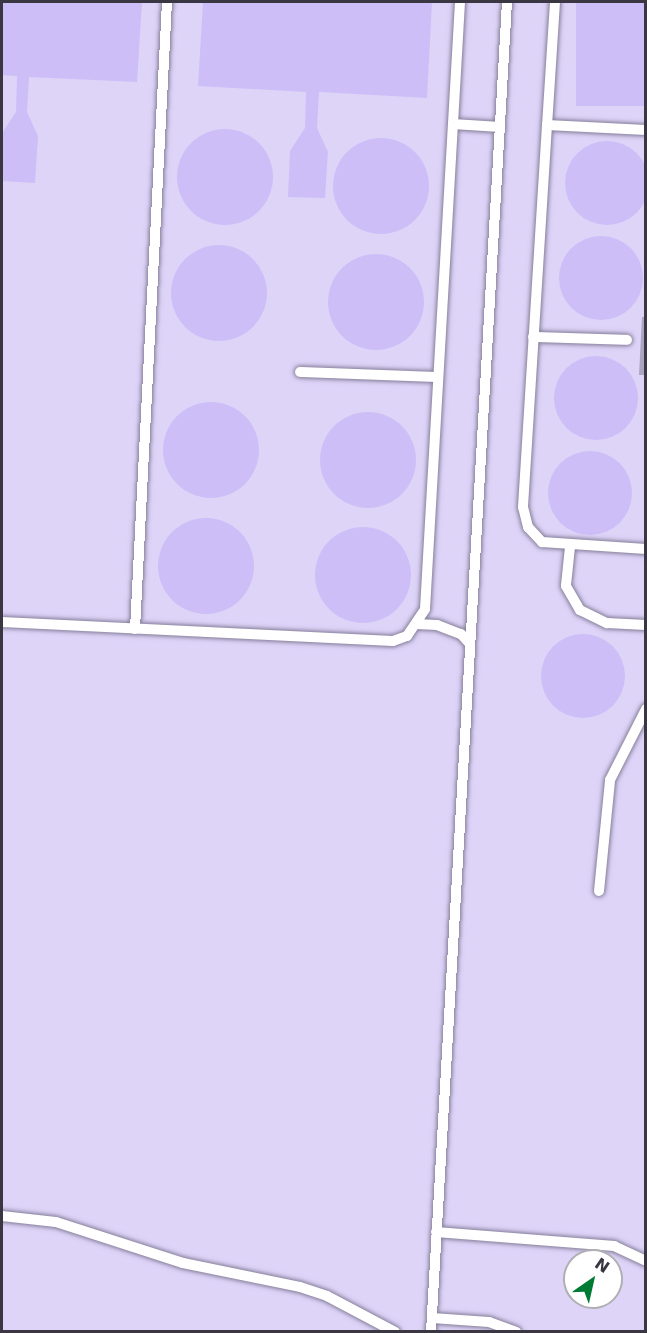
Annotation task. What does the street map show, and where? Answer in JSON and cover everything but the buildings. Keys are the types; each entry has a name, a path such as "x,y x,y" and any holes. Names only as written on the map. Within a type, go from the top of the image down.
{"lane":[{"path":"135,629 167,2"},
{"path":"2,622 393,641 407,636 417,624 425,609 460,2"},
{"path":"431,1332 507,2"},
{"path":"555,2 522,507 528,528 542,542 570,547 645,549"},
{"path":"453,124 500,127"},
{"path":"547,125 645,130"},
{"path":"533,337 627,340"},
{"path":"300,372 438,377"},
{"path":"570,547 566,586 579,610 607,623 645,625"},
{"path":"417,624 437,625 461,634 470,644"},
{"path":"599,891 610,780 645,709"},
{"path":"2,1216 56,1222 183,1263 300,1287 327,1296 395,1332"},
{"path":"436,1232 614,1246 645,1261"},
{"path":"432,1318 489,1322 516,1332"}],"shaded area":[{"path":"2,2 645,2 645,1331 2,1332"},
{"path":"2,2 142,2 137,82 29,77 27,112 38,136 35,183 2,181 2,133 16,112 17,76 2,75"},
{"path":"203,2 432,2 427,98 319,92 317,128 328,152 325,198 288,197 290,151 305,128 306,92 198,86"},
{"path":"576,2 645,2 645,106 576,106"},
{"path":"216,129 234,129 252,137 265,150 273,168 270,196 252,217 234,225 216,225 198,217 185,204 177,186 177,168 185,150 198,137"},
{"path":"372,138 390,138 408,146 421,159 429,177 426,205 408,226 390,234 372,234 354,226 341,213 333,195 333,177 341,159 354,146"},
{"path":"607,141 630,148 642,160 649,183 642,206 630,218 607,225 584,218 572,206 565,183 572,160 584,148"},
{"path":"601,236 617,239 631,248 640,262 643,278 640,294 631,308 617,317 601,320 585,317 571,308 562,294 559,278 562,262 571,248 585,239"},
{"path":"210,245 228,245 246,253 259,266 267,284 264,312 246,333 228,341 210,341 192,333 179,320 171,302 171,284 179,266 192,253"},
{"path":"367,254 385,254 403,262 416,275 424,293 421,321 403,342 385,350 367,350 349,342 336,329 328,311 328,293 336,275 349,262"},
{"path":"596,356 612,359 626,368 635,382 638,398 635,414 626,428 612,437 596,440 580,437 566,428 557,414 554,398 557,382 566,368 580,359"},
{"path":"202,402 220,402 238,410 251,423 259,441 256,469 238,490 220,498 202,498 184,490 171,477 163,459 163,441 171,423 184,410"},
{"path":"359,412 377,412 395,420 408,433 416,451 413,479 395,500 377,508 359,508 341,500 328,487 320,469 320,451 328,433 341,420"},
{"path":"590,451 606,454 620,463 629,477 632,493 629,509 620,523 606,532 590,535 574,532 560,523 551,509 548,493 551,477 560,463 574,454"},
{"path":"197,518 215,518 233,526 246,539 254,557 251,585 233,606 215,614 197,614 179,606 166,593 158,575 158,557 166,539 179,526"},
{"path":"354,527 372,527 390,535 403,548 411,566 408,594 390,615 372,623 354,623 336,615 323,602 315,584 315,566 323,548 336,535"},
{"path":"583,634 599,637 613,646 622,660 625,676 622,692 613,706 599,715 583,718 567,715 553,706 544,692 541,676 544,660 553,646 567,637"}]}
